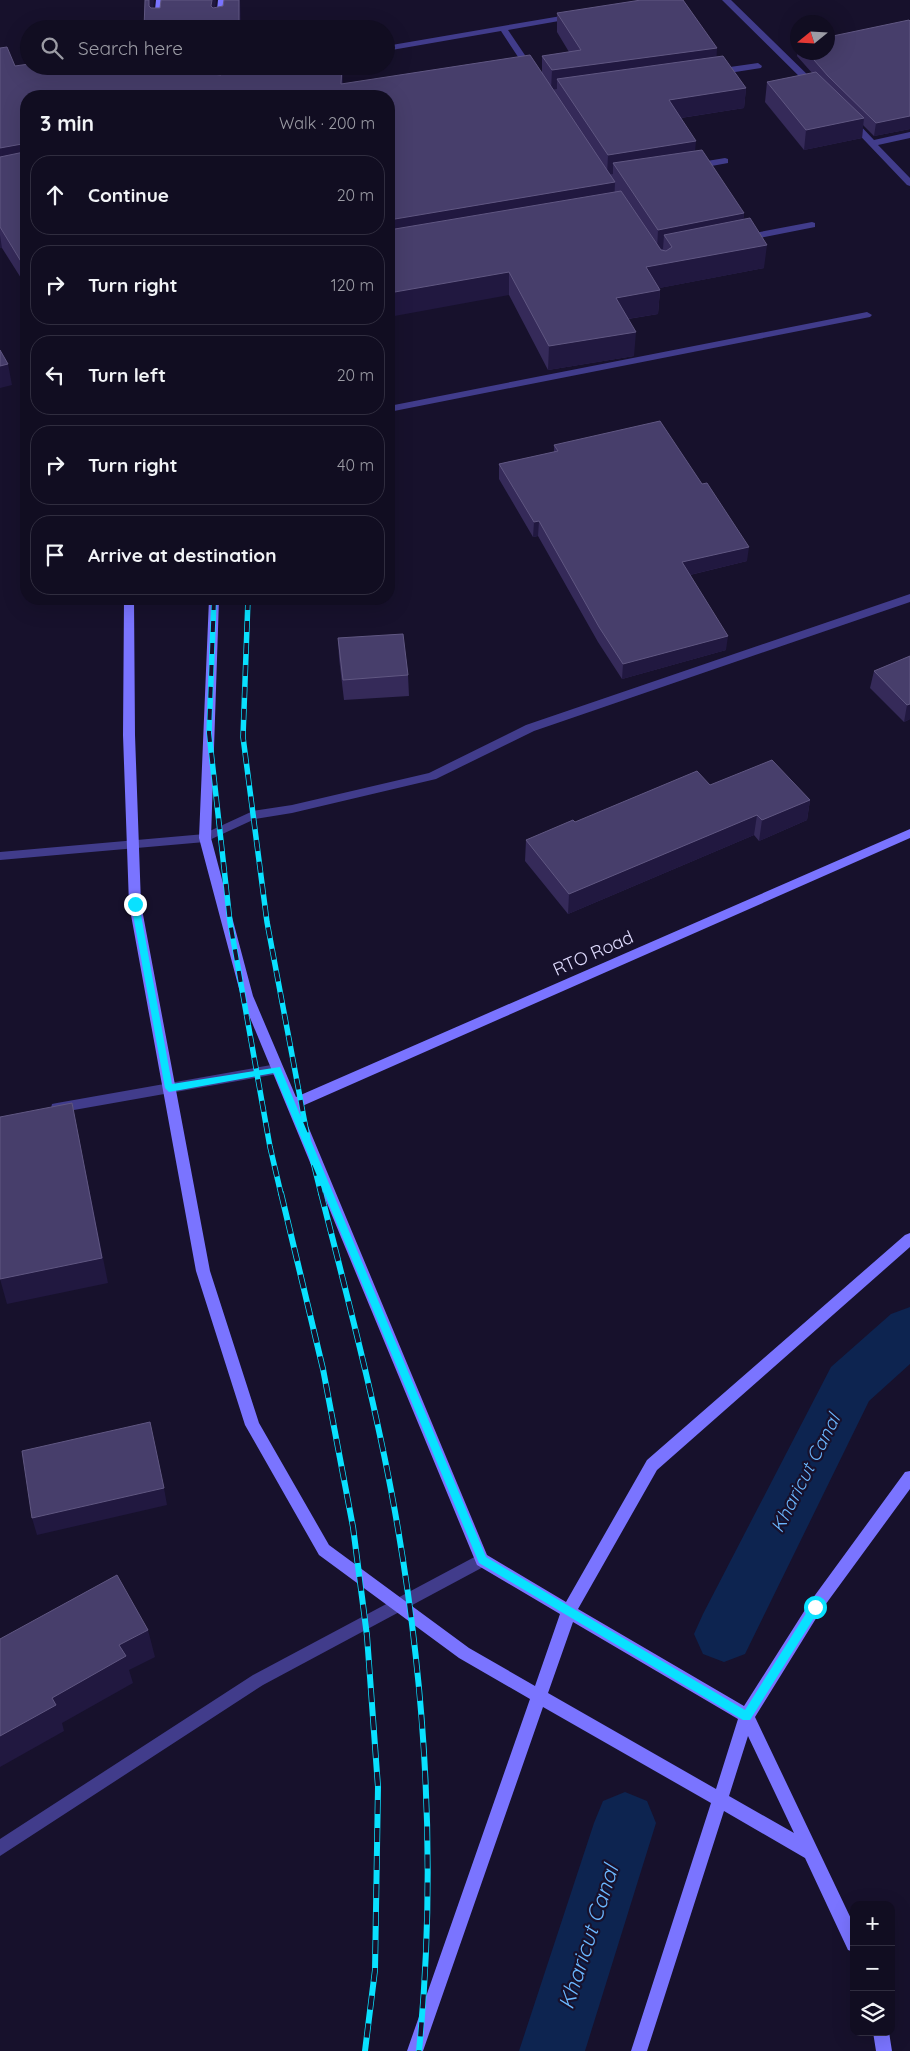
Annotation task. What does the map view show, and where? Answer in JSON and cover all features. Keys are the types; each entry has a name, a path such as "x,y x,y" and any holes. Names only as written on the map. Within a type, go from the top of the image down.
{"main road":[{"path":"159,20 160,0"},
{"path":"220,20 222,0"},
{"path":"154,90 158,75"},
{"path":"215,75 217,90"},
{"path":"129,605 130,735 135,904 203,1271 252,1425 324,1550 464,1653 811,1852"},
{"path":"214,605 205,838 247,996 482,1560 747,1716 850,1935"},
{"name":"RTO Road","path":"291,1105 910,833"},
{"path":"415,2051 569,1611 652,1464 910,1239"},
{"path":"639,2051 747,1716 815,1607 910,1477"},
{"path":"882,2036 884,2051"}],"street":[{"path":"726,0 820,92"},
{"path":"395,47 579,15"},
{"path":"503,28 538,80"},
{"path":"710,73 758,66"},
{"path":"214,78 228,76"},
{"path":"847,118 874,143 910,183"},
{"path":"874,143 910,135"},
{"path":"688,167 725,161"},
{"path":"737,239 812,225"},
{"path":"395,408 867,315"},
{"path":"0,856 205,838 253,815 292,809 432,776 530,728 910,598"},
{"path":"47,1110 277,1070"},
{"path":"0,1848 258,1680 482,1560"}],"building":[{"path":"145,0 149,0 151,8 160,8 161,0 212,0 211,6 213,8 223,6 224,0 239,0 239,20 144,20"},
{"path":"641,0 683,0 717,48 552,70 542,56 581,50 557,13"},
{"path":"910,21 910,116 876,123 828,76 814,60 835,60 835,36"},
{"path":"7,47 15,66 20,65 20,75 342,75 341,84 530,55 615,182 395,219 395,90 20,90 20,144 0,148 0,48"},
{"path":"723,56 746,88 669,100 696,141 608,155 557,79"},
{"path":"816,72 864,118 806,130 767,82"},
{"path":"702,150 744,213 658,230 613,163"},
{"path":"20,153 20,260 0,227 0,157"},
{"path":"621,191 661,250 666,251 672,247 664,235 750,218 767,245 646,267 660,290 616,298 636,332 549,346 509,272 395,292 395,229"},
{"path":"0,350 8,364 0,366"},
{"path":"660,421 702,484 707,483 749,547 682,562 728,636 623,664 599,627 539,521 534,522 499,464 558,451 554,445"},
{"path":"403,634 408,675 343,680 338,638"},
{"path":"910,656 910,704 907,705 874,671"},
{"path":"772,760 810,800 762,820 757,815 569,894 526,840 573,820 575,822 697,771 710,785"},
{"path":"72,1103 102,1258 0,1279 0,1117"},
{"path":"150,1422 164,1488 32,1518 22,1451"},
{"path":"117,1575 148,1630 119,1645 126,1656 52,1698 56,1705 0,1736 0,1639"}],"waterway":[{"name":"Kharicut Canal","path":"724,1634 850,1384 910,1330"},
{"name":"Kharicut Canal","path":"552,2051 625,1823"}],"railway":[{"path":"214,605 209,733 230,922 270,1147 281,1194"},
{"path":"248,605 243,737 267,922 309,1145 321,1194"},
{"path":"281,1193 323,1369 353,1527 367,1636 378,1787 375,1970 365,2051"},
{"path":"321,1193 382,1444 398,1529 416,1658 426,1789 427,1855 427,1920 419,2051"}],"route":[{"path":"135,904 169,1088 277,1070 482,1560 747,1716 815,1607"}]}
